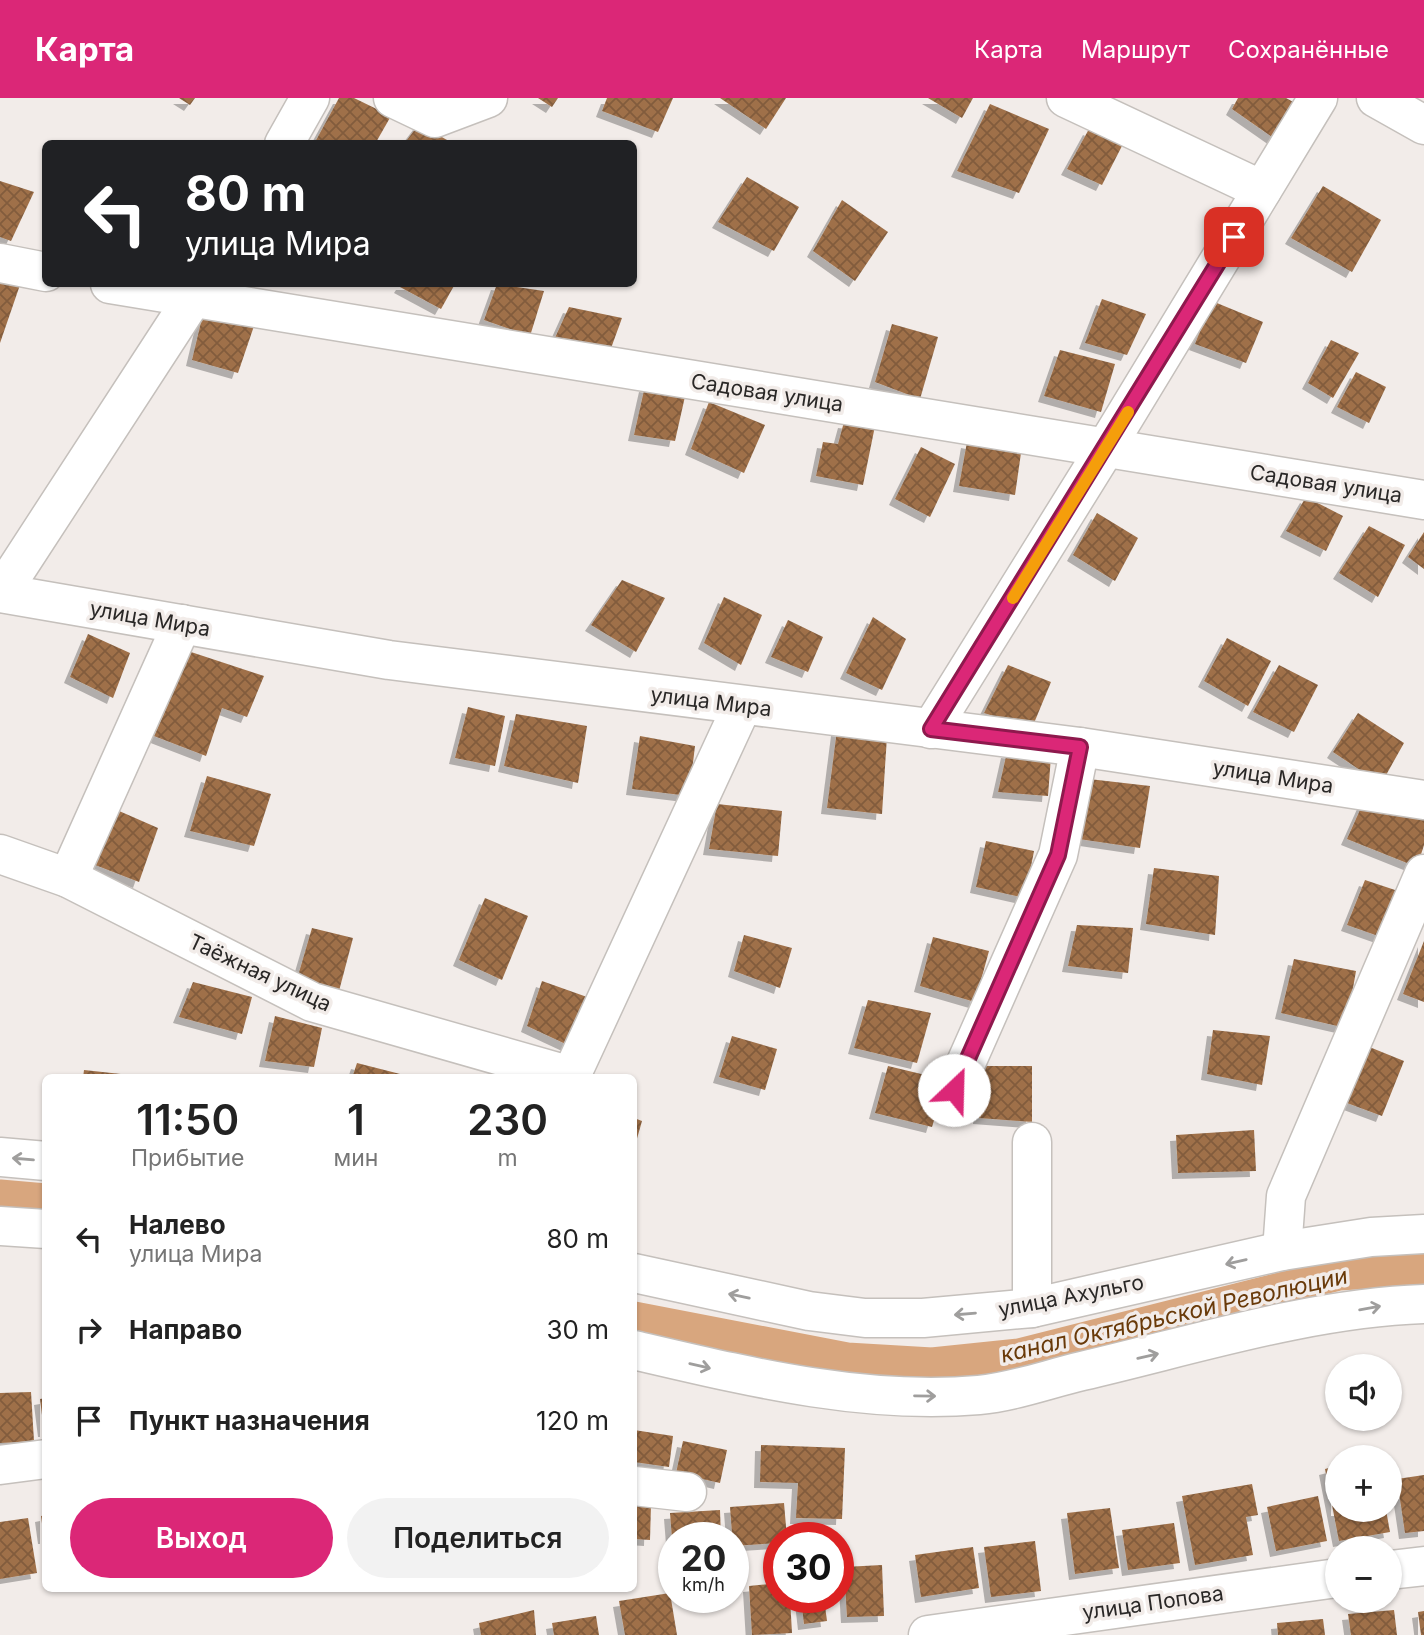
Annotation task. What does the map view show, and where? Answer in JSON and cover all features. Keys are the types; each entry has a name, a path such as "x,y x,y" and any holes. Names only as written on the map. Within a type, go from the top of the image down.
{"street":[{"path":"286,140 310,98"},
{"path":"393,98 435,118 488,98"},
{"path":"1066,98 1262,190"},
{"path":"931,729 1318,98"},
{"path":"1376,98 1424,125"},
{"path":"0,263 42,271"},
{"name":"Садовая улица","path":"148,287 198,291 1105,449 1424,500"},
{"path":"1,593 198,291"},
{"name":"улица Мира","path":"1,593 389,660 1080,747 1424,800"},
{"path":"68,878 182,624"},
{"path":"572,1074 742,706"},
{"path":"954,1090 1058,855 1080,747"},
{"name":"Таёжная улица","path":"0,854 68,878 312,1002 561,1074"},
{"path":"1282,1251 1286,1196 1424,874"},
{"path":"1032,1142 1032,1308"},
{"path":"0,1157 42,1161"},
{"path":"0,1226 42,1229"},
{"name":"улица Ахульго","path":"637,1274 809,1311 865,1318 923,1318 1032,1308 1282,1251 1371,1237 1424,1234"},
{"path":"637,1351 778,1383 886,1395 981,1395 1303,1320 1380,1306 1424,1304"},
{"path":"0,1465 42,1460"},
{"path":"637,1486 687,1492"},
{"path":"1402,1569 1424,1566"},
{"name":"улица Попова","path":"928,1635 1325,1580"}],"building":[{"path":"179,98 195,98 190,105"},
{"path":"339,98 354,98 391,116 377,140 316,140"},
{"path":"538,98 558,98 552,107"},
{"path":"607,98 673,98 658,132 602,111"},
{"path":"720,98 786,98 766,129"},
{"path":"928,98 973,98 962,118"},
{"path":"1238,98 1286,98 1295,103 1275,139 1232,109"},
{"path":"990,104 1049,129 1019,193 957,171"},
{"path":"419,124 447,140 407,140"},
{"path":"1089,129 1123,144 1102,185 1067,169"},
{"path":"747,177 799,207 774,251 718,222"},
{"path":"0,181 34,192 11,241 0,237"},
{"path":"1323,186 1381,220 1352,272 1291,238"},
{"path":"842,200 888,232 855,281 813,251"},
{"path":"0,277 21,282 0,343"},
{"path":"400,287 453,287 441,309"},
{"path":"496,287 544,291 530,336 484,320"},
{"path":"1102,299 1146,314 1127,355 1085,343"},
{"path":"1212,301 1263,322 1246,363 1195,344"},
{"path":"569,307 622,318 610,351 554,340"},
{"path":"203,314 254,326 238,373 192,360"},
{"path":"892,324 938,337 920,399 875,382"},
{"path":"1331,340 1359,353 1333,398 1308,383"},
{"path":"1060,350 1115,364 1101,412 1044,396"},
{"path":"1356,372 1386,387 1369,423 1337,407"},
{"path":"645,386 686,392 675,441 634,435"},
{"path":"709,402 765,425 744,473 691,449"},
{"path":"844,422 875,426 863,485 816,476 823,442 838,444"},
{"path":"967,442 1021,453 1015,495 959,486"},
{"path":"921,447 955,464 930,517 895,499"},
{"path":"1306,497 1343,516 1326,551 1286,531"},
{"path":"1097,513 1138,538 1115,581 1073,555"},
{"path":"1369,526 1405,545 1378,597 1339,573"},
{"path":"1424,532 1424,569 1408,557"},
{"path":"622,580 665,598 636,652 591,625"},
{"path":"724,597 762,615 741,665 704,643"},
{"path":"873,617 906,639 882,690 846,673"},
{"path":"788,620 823,637 808,672 771,657"},
{"path":"88,634 130,653 113,698 70,677"},
{"path":"1227,638 1271,661 1248,706 1204,681"},
{"path":"191,652 264,676 247,717 222,708 206,756 154,736"},
{"path":"1008,665 1051,682 1032,728 984,713"},
{"path":"1279,665 1318,685 1294,732 1253,712"},
{"path":"468,707 505,716 495,766 455,758"},
{"path":"1358,713 1404,743 1381,784 1333,752"},
{"path":"516,714 587,726 578,783 504,766"},
{"path":"837,730 887,736 882,814 827,808"},
{"path":"640,736 695,746 689,796 632,789"},
{"path":"1007,752 1051,756 1048,796 998,792"},
{"path":"207,776 271,794 254,846 190,831"},
{"path":"1089,779 1150,786 1140,848 1079,839"},
{"path":"1364,801 1424,819 1424,845 1417,867 1347,839"},
{"path":"717,804 782,811 778,856 709,849"},
{"path":"110,807 158,828 139,882 85,861"},
{"path":"986,841 1034,851 1025,898 976,887"},
{"path":"1154,868 1219,876 1215,935 1146,924"},
{"path":"1365,880 1401,892 1384,938 1347,925"},
{"path":"485,898 528,916 502,980 459,960"},
{"path":"1077,925 1133,928 1128,973 1068,966"},
{"path":"312,928 353,938 339,991 298,976"},
{"path":"744,935 792,948 780,988 734,971"},
{"path":"933,937 989,951 975,1002 920,986"},
{"path":"1424,941 1424,1002 1403,994"},
{"path":"1294,959 1356,971 1346,1028 1281,1013"},
{"path":"542,981 587,997 570,1046 527,1026"},
{"path":"193,982 252,997 242,1034 179,1017"},
{"path":"868,1000 931,1013 917,1063 854,1048"},
{"path":"275,1016 322,1028 314,1067 265,1061"},
{"path":"1213,1030 1270,1036 1262,1085 1207,1074"},
{"path":"732,1036 777,1049 765,1090 719,1077"},
{"path":"1362,1044 1404,1061 1382,1116 1339,1100"},
{"path":"357,1063 400,1074 353,1074"},
{"path":"888,1066 946,1080 932,1127 875,1113"},
{"path":"980,1066 1032,1066 1032,1122 979,1118"},
{"path":"84,1070 121,1074 84,1074"},
{"path":"637,1119 642,1121 637,1138"},
{"path":"1254,1130 1256,1171 1178,1173 1176,1135"},
{"path":"31,1392 34,1441 0,1443 0,1393"},
{"path":"637,1430 673,1436 669,1467 637,1462"},
{"path":"683,1441 727,1450 720,1483 676,1473"},
{"path":"761,1445 845,1448 842,1519 796,1518 798,1483 760,1482"},
{"path":"1424,1475 1424,1531 1405,1533 1402,1478"},
{"path":"1252,1484 1258,1515 1246,1517 1253,1555 1195,1565 1182,1496"},
{"path":"1318,1496 1325,1541 1276,1551 1267,1507"},
{"path":"784,1503 786,1522 763,1522 763,1544 749,1545 749,1522 731,1522 730,1507"},
{"path":"637,1504 651,1505 650,1540 637,1539"},
{"path":"1110,1508 1119,1568 1075,1574 1067,1513"},
{"path":"720,1510 720,1522 671,1522 670,1513"},
{"path":"28,1518 37,1573 0,1579 0,1522"},
{"path":"1335,1522 1388,1522 1390,1532 1367,1536 1338,1536"},
{"path":"1174,1523 1180,1563 1128,1570 1122,1530"},
{"path":"1035,1541 1041,1591 991,1597 984,1547"},
{"path":"973,1547 979,1588 921,1597 915,1555"},
{"path":"882,1565 884,1616 847,1617 847,1613 854,1613 854,1566"},
{"path":"763,1585 763,1613 791,1613 792,1633 752,1635 749,1586"},
{"path":"658,1595 658,1613 673,1613 677,1635 625,1635 619,1601"},
{"path":"534,1610 536,1635 481,1635 479,1623"},
{"path":"1424,1611 1424,1635 1421,1635 1418,1612"},
{"path":"803,1613 826,1613 827,1621 804,1624"},
{"path":"1394,1613 1397,1635 1351,1635 1348,1614"},
{"path":"596,1616 599,1635 554,1635 552,1623"},
{"path":"1323,1619 1325,1635 1278,1635 1277,1623"}],"waterway":[{"name":"канал Октябрьской Революции","path":"0,1196 42,1200"},
{"name":"канал Октябрьской Революции","path":"637,1319 847,1359 932,1364 1019,1355 1339,1274 1424,1269"}],"slow traffic":[{"path":"1013,598 1128,412"}],"route":[{"path":"954,1090 1058,855 1080,747 931,729 1234,237"}]}
